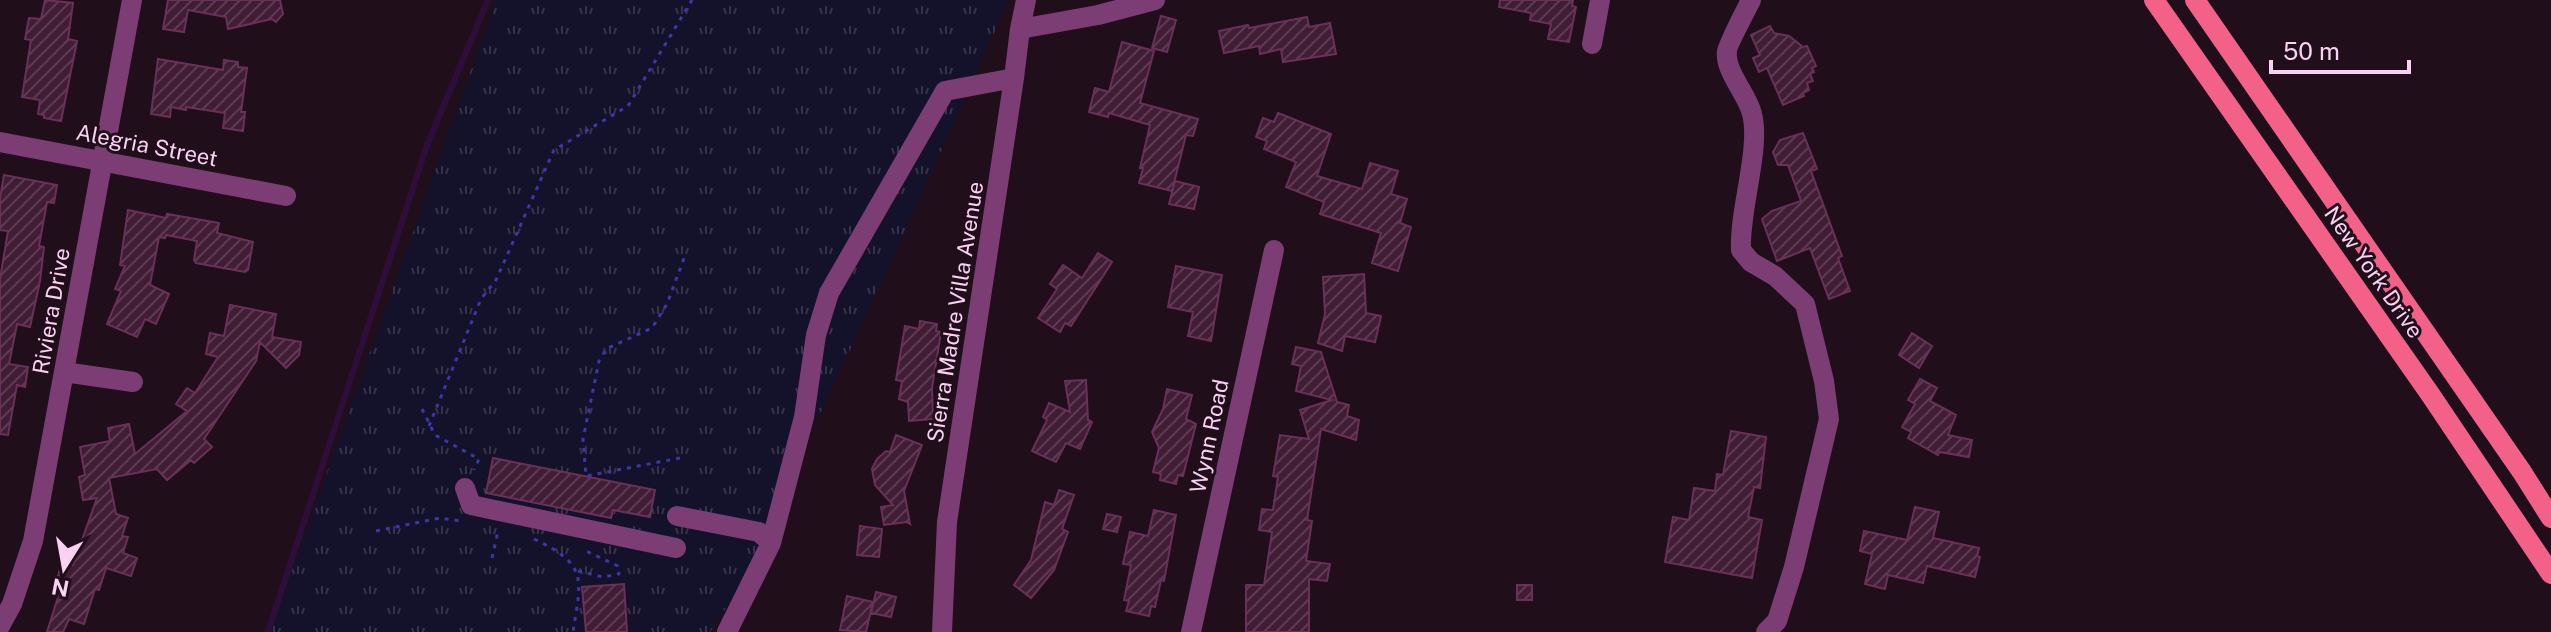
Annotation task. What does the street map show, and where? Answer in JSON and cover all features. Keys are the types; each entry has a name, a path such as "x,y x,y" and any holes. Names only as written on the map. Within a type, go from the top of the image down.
{"main road":[{"name":"New York Drive","path":"2154,0 2416,374 2551,574"},
{"name":"New York Drive","path":"2195,0 2551,518"},
{"path":"2266,158 2293,140"}],"street":[{"name":"Riviera Drive","path":"0,626 12,604 33,541 132,0"},
{"name":"Sierra Madre Villa Avenue","path":"942,632 947,522 1026,0"},
{"path":"1020,29 1098,15 1155,0"},
{"path":"1592,44 1600,0"},
{"path":"1751,0 1727,50 1732,73 1752,114 1754,142 1744,198 1741,250 1751,262 1775,276 1805,304 1824,381 1829,419 1794,567 1777,621 1766,632"},
{"path":"727,632 771,543 804,417 816,335 829,293 945,91 1014,78"},
{"name":"Alegria Street","path":"0,142 286,196"},
{"name":"Wynn Road","path":"1191,632 1274,250"},
{"path":"64,372 133,382"},
{"path":"465,488 471,505 676,548"},
{"path":"677,516 759,532 771,543"}],"path":[{"path":"429,426 481,299 496,280 554,150 628,106 692,0"},
{"path":"680,458 586,476 583,439 599,361 606,349 652,328 667,304 686,253"},
{"path":"422,409 435,435 479,459 465,488"},
{"path":"376,531 440,518 469,522"},
{"path":"492,558 498,527 508,529"},
{"path":"577,527 578,539 585,551 618,566 619,574 603,577 578,571"},
{"path":"529,537 568,559 578,571 580,586 573,632"}],"green space":[{"path":"496,0 1009,0 899,245 735,595 710,632 262,632 285,590"}],"building":[{"path":"45,0 73,3 68,39 77,41 61,121 38,114 40,100 22,97 31,40 25,39 29,18 41,19"},
{"path":"168,0 280,0 283,14 276,22 272,19 228,29 226,17 188,10 184,32 163,29"},
{"path":"1500,0 1573,0 1572,6 1576,7 1569,42 1548,39 1551,24 1530,20 1531,13 1499,7"},
{"path":"1161,16 1176,20 1167,52 1152,48"},
{"path":"1307,17 1309,27 1330,23 1336,54 1283,62 1281,49 1260,54 1259,46 1224,53 1219,31"},
{"path":"1770,26 1774,33 1789,36 1803,47 1807,46 1816,66 1812,68 1814,72 1810,74 1813,81 1807,83 1809,90 1803,93 1804,96 1783,105 1767,68 1759,72 1753,58 1760,55 1751,35"},
{"path":"1122,42 1154,51 1140,103 1198,119 1193,136 1186,135 1172,191 1139,183 1150,125 1109,113 1108,117 1089,112 1095,88 1109,92"},
{"path":"158,59 223,70 224,60 238,62 238,67 247,68 241,112 245,112 243,131 223,128 225,113 171,107 170,117 151,114"},
{"path":"1278,113 1331,134 1317,176 1362,189 1370,163 1398,171 1391,194 1407,199 1400,223 1411,227 1398,271 1372,263 1381,233 1320,214 1324,202 1286,187 1296,162 1264,149 1267,141 1256,137 1263,118 1274,122"},
{"path":"1803,133 1817,169 1811,171 1842,256 1838,258 1850,291 1829,299 1810,248 1777,261 1762,219 1772,211 1801,201 1788,165 1778,165 1773,152 1780,140"},
{"path":"4,175 57,185 54,203 47,202 39,246 44,247 40,281 30,327 17,324 9,364 28,367 25,387 17,385 8,435 0,434 0,279 8,231 0,230"},
{"path":"1175,181 1199,187 1194,209 1169,204"},
{"path":"128,210 166,218 167,214 219,223 217,233 253,242 248,270 196,263 197,241 166,235 165,238 159,237 150,285 169,294 156,324 145,319 137,337 107,324 121,291 115,289 125,266 120,265"},
{"path":"1098,253 1112,262 1071,326 1065,323 1060,332 1038,318 1057,289 1050,284 1063,265 1082,278"},
{"path":"1176,266 1222,275 1211,341 1188,336 1193,312 1168,307"},
{"path":"1364,274 1366,313 1381,316 1375,342 1345,336 1342,351 1318,343 1325,314 1323,277"},
{"path":"230,305 276,314 272,337 301,342 299,355 286,368 260,342 256,361 204,439 212,447 194,463 191,460 167,480 157,469 109,478 116,514 128,518 122,536 128,537 123,553 137,558 131,576 106,568 99,590 95,589 84,624 69,619 63,632 47,632 64,578 58,576 62,561 73,565 97,498 83,500 79,477 85,475 80,447 110,441 108,428 129,424 135,454 187,411 176,404 187,388 195,393 218,357 206,354 210,333 224,336"},
{"path":"920,321 937,324 936,331 941,332 932,388 933,419 909,421 908,402 899,399 902,381 896,380 905,326 919,329"},
{"path":"1912,333 1932,346 1919,368 1899,355"},
{"path":"1296,347 1321,352 1337,402 1349,405 1347,416 1359,420 1356,440 1321,429 1307,520 1312,521 1306,561 1330,564 1327,581 1309,579 1309,632 1246,632 1246,585 1264,585 1272,532 1259,530 1262,509 1273,510 1278,477 1273,476 1280,435 1309,439 1300,410 1332,400 1296,391 1301,366 1292,364"},
{"path":"1920,379 1937,388 1930,401 1956,415 1948,435 1972,440 1969,457 1939,452 1938,455 1908,438 1911,432 1902,427 1915,404 1908,400"},
{"path":"1086,380 1088,420 1092,422 1080,449 1066,443 1056,462 1032,451 1047,420 1043,417 1049,403 1070,412 1065,381"},
{"path":"1167,389 1192,395 1186,419 1196,424 1183,476 1178,475 1176,484 1160,480 1161,474 1153,472 1159,448 1152,432 1163,409"},
{"path":"1731,431 1766,437 1760,488 1754,487 1748,517 1762,520 1752,578 1665,562 1673,517 1689,520 1694,488 1715,491 1717,474 1723,475"},
{"path":"896,435 922,445 904,491 910,524 884,525 881,507 893,505 875,485 872,469 877,459 886,451 890,452"},
{"path":"493,458 655,490 650,517 613,510 611,518 486,493"},
{"path":"1059,490 1074,495 1062,529 1068,532 1054,570 1031,598 1014,585 1031,560 1045,502 1054,505"},
{"path":"1915,507 1939,512 1933,538 1979,548 1975,577 1927,566 1923,583 1888,575 1885,589 1865,584 1872,554 1860,551 1864,531 1907,540"},
{"path":"1154,510 1176,515 1164,581 1161,580 1155,607 1151,606 1149,616 1126,611 1129,601 1124,600 1131,565 1123,564 1130,532 1148,536"},
{"path":"1107,514 1121,517 1117,532 1103,529"},
{"path":"860,526 882,529 879,557 857,555"},
{"path":"624,584 627,632 586,632 582,587"},
{"path":"1517,585 1532,585 1532,600 1517,600"},
{"path":"876,592 896,597 891,617 871,613"},
{"path":"847,596 873,602 866,632 840,630"}],"waterway":[{"path":"268,632 427,145 488,0"}]}
